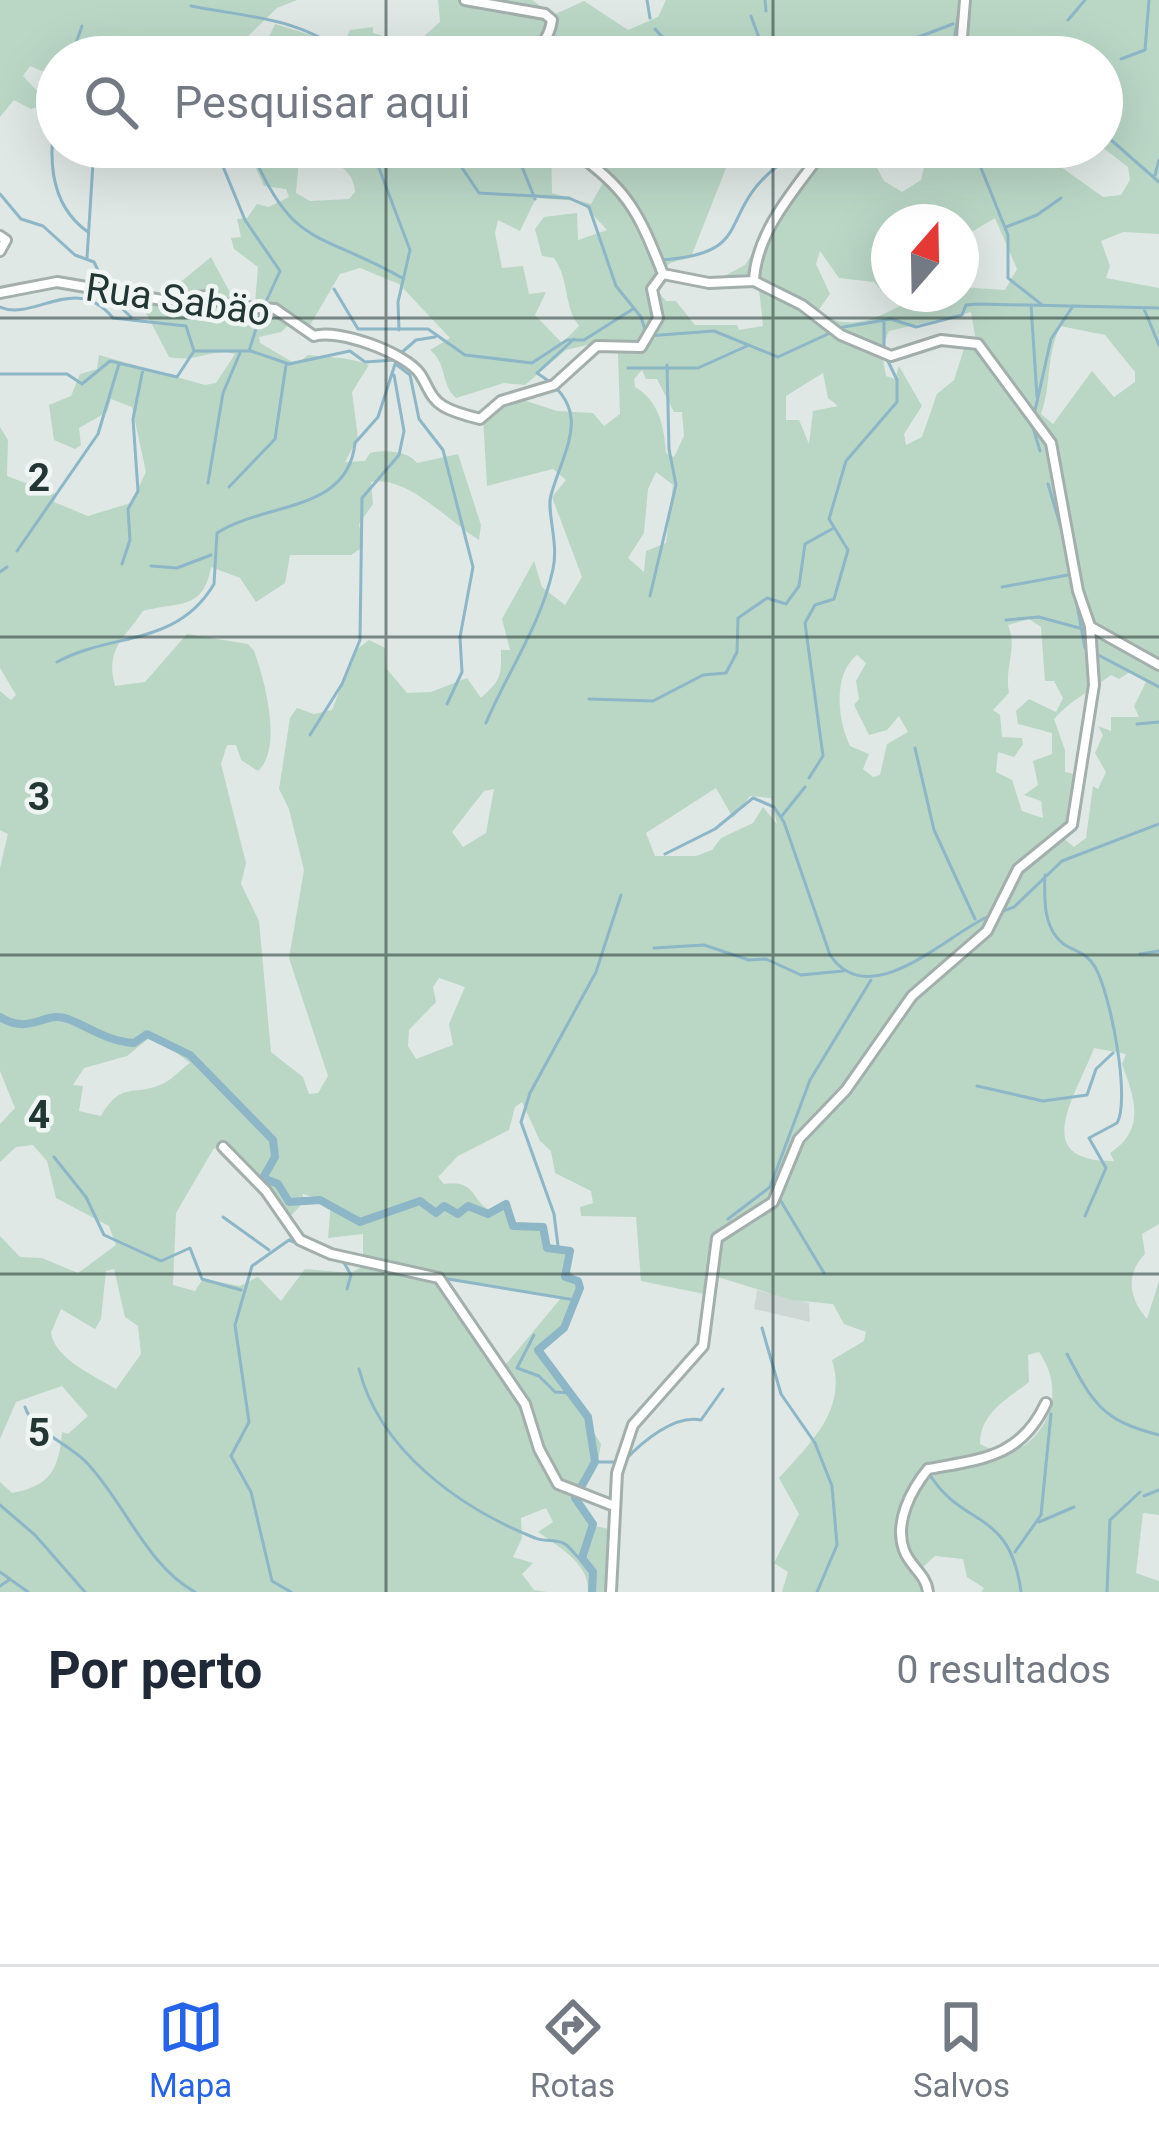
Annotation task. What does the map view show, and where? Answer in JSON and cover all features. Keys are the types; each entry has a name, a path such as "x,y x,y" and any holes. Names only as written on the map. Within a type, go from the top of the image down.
{"street":[{"path":"465,0 524,9 552,20 546,36"},
{"path":"963,36 965,0"},
{"path":"594,168 624,192 644,220 663,274 710,283 754,281 802,305 841,335 891,356 961,339 988,353 1051,443 1078,591 1090,626 1094,685 1072,825 1018,869 987,931 912,996 846,1090 799,1139 772,1202 724,1229 711,1251 704,1346 633,1425 617,1473 611,1592"},
{"path":"754,281 762,250 794,184 808,168"},
{"path":"0,236 6,240 0,251"},
{"name":"Rua Sabäo","path":"0,293 56,282 96,292 162,300 208,296 229,306 274,309 314,336 333,332 384,349 418,371 430,394 444,407 480,419 501,400 554,385 597,346 641,346 658,318 652,290 663,274"},
{"path":"1090,626 1159,665"},
{"path":"223,1147 266,1191 299,1240 327,1253 439,1278 527,1408 539,1449 558,1484 614,1506"},
{"path":"928,1592 926,1579 903,1547 904,1509 912,1493 928,1469 980,1460 1028,1437 1046,1403"}],"shaded area":[{"path":"757,1290 809,1303 810,1322 754,1309"}],"green space":[{"path":"0,0 297,0 277,8 248,36 36,36 36,68 30,66 23,76 36,90 36,107 14,100 0,117"},
{"path":"438,0 532,0 553,15 584,1 628,30 658,17 666,0 1159,0 1159,234 1123,232 1101,241 1110,266 1106,278 1159,288 1159,1224 1142,1234 1145,1254 1134,1270 1132,1286 1147,1319 1159,1281 1159,1515 1143,1513 1136,1573 1159,1581 1159,1592 981,1592 984,1588 967,1577 963,1559 935,1556 922,1568 927,1592 782,1592 788,1572 774,1563 799,1514 779,1478 813,1439 830,1410 836,1378 832,1360 864,1341 866,1332 844,1324 833,1304 792,1300 708,1274 709,1295 641,1281 636,1217 581,1216 580,1207 593,1203 591,1191 555,1173 551,1151 540,1141 522,1102 515,1107 509,1130 458,1156 438,1177 444,1184 467,1187 488,1209 509,1204 513,1222 546,1227 548,1247 570,1251 567,1268 581,1284 556,1338 544,1342 542,1349 601,1444 598,1461 577,1502 595,1526 614,1530 611,1592 588,1592 579,1565 538,1532 553,1522 546,1508 521,1518 522,1538 513,1557 533,1563 522,1574 534,1590 547,1592 0,1592 0,1482 12,1493 44,1481 55,1466 62,1432 68,1434 88,1416 62,1386 16,1402 0,1439 0,1236 20,1257 42,1258 78,1273 116,1245 109,1226 56,1198 47,1161 33,1145 16,1147 0,1162 0,1124 15,1108 0,1071 0,868 8,834 0,830 0,691 11,700 16,695 0,668 0,427 8,440 7,476 57,495 54,502 88,516 131,503 146,472 132,407 111,399 107,412 79,428 81,445 75,449 54,440 49,405 71,396 80,374 97,369 99,355 205,385 216,383 235,354 169,357 146,313 150,299 180,295 177,285 211,257 235,302 241,307 255,303 258,267 234,249 231,238 241,237 237,219 247,218 257,204 269,207 289,197 286,189 264,186 256,168 298,168 296,193 310,201 349,199 355,192 354,183 342,168 551,168 552,193 591,204 604,181 592,168 726,168 691,257 670,263 650,282 666,301 676,301 695,325 737,325 739,330 763,326 759,289 717,280 745,265 807,168 877,168 884,181 902,192 921,180 924,168 1062,168 1103,197 1121,195 1130,180 1123,163 1123,36 424,36 440,22","holes":["536,198 580,201 607,230 578,240 577,213 544,217 535,229 542,256 554,258 559,267 579,326 562,343 535,315 546,292 529,294 523,266 502,268 495,233 498,220 520,231","360,268 399,284 450,338 430,350 456,398 504,383 525,385 566,350 612,339 618,355 620,414 604,426 593,413 557,411 514,397 483,417 487,486 553,469 566,480 552,497 582,577 565,605 542,587 534,561 502,619 510,650 501,650 497,681 481,698 467,678 431,692 407,693 386,668 385,648 369,640 355,651 332,710 314,714 297,708 290,718 279,789 289,809 304,870 289,958 328,1076 318,1093 309,1094 303,1077 271,1052 259,921 241,884 246,863 221,764 227,745 236,745 241,760 258,771 265,761 271,731 254,651 248,644 187,634 145,682 115,686 112,663 123,637 143,611 196,598 211,567 240,578 256,602 285,583 290,555 351,555 363,547 359,524 373,504 371,482 413,492 479,540 481,525 458,454 417,463 403,454 383,451 370,453 365,461 345,462 358,438 352,392 369,365 308,355 296,364 260,343 259,337 281,332 294,320 309,327 340,274","971,312 976,341 965,346 954,380 937,394 922,437 906,445 904,434 922,406 899,366 895,379 886,376 881,350 889,331","1060,326 1105,335 1135,372 1135,382 1114,397 1092,371 1053,424 1041,414","642,370 646,379 657,379 674,412 682,412 684,436 674,457 666,453 659,415 635,387 634,379","823,373 828,398 838,406 813,411 809,444 799,420 786,420 786,396","656,472 673,485 666,543 646,551 644,572 628,558 644,533 648,489","1029,619 1041,627 1045,681 1054,681 1063,698 1056,712 1029,699 1016,711 1018,724 1052,733 1052,754 1033,761 1038,785 1024,795 1041,801 1043,818 1022,811 1012,780 996,772 998,752 1014,757 1023,744 1022,738 1002,737 1000,715 993,710 1009,693 1012,642 1008,625","857,655 866,663 856,681 859,699 854,705 869,735 887,730 899,716 908,732 887,744 880,775 873,777 863,769 869,754 850,746 843,724 841,686","1130,672 1146,682 1134,706 1139,717 1111,717 1111,731 1098,726 1103,735 1095,753 1106,772 1098,789 1093,786 1086,838 1074,847 1062,837 1078,803 1079,775 1065,772 1065,750 1054,719 1111,675 1119,679","716,788 733,818 750,796 771,798 777,824 763,807 753,823 696,856 655,856 646,833","494,789 486,833 463,847 452,832 484,791","439,978 465,987 449,1024 453,1045 416,1059 408,1046 409,1030 436,1002 433,987","153,1035 190,1063 155,1087 123,1093 101,1116 79,1111 83,1086 73,1085 84,1068 127,1056","1094,1048 1126,1054 1122,1064 1134,1112 1129,1134 1110,1153 1114,1161 1072,1151 1065,1138 1065,1123","214,1148 244,1171 283,1224 302,1204 303,1194 331,1202 328,1238 363,1234 363,1260 370,1262 351,1273 305,1269 281,1301 258,1277 240,1286 203,1279 195,1291 173,1285 176,1213","114,1269 125,1317 138,1326 141,1354 116,1389 77,1366 60,1351 51,1333 61,1309 95,1329 101,1319 106,1271","439,1277 561,1297 502,1369","1039,1352 1052,1389 1049,1414 1024,1446 995,1451 980,1444 989,1416 1029,1382 1028,1355"]},
{"path":"275,24 314,36 269,36"},
{"path":"373,27 373,33 384,36 347,36 350,30"}],"waterway":[{"path":"647,0 650,18"},
{"path":"765,0 766,11"},
{"path":"955,36 961,0"},
{"path":"1068,20 1085,0"},
{"path":"1123,58 1145,50 1149,0"},
{"path":"191,6 253,16 316,36"},
{"path":"751,16 758,36"},
{"path":"921,36 953,24"},
{"path":"78,36 82,26"},
{"path":"655,29 662,36"},
{"path":"1123,150 1159,182"},
{"path":"1155,175 1159,160"},
{"path":"53,168 65,207 88,232"},
{"path":"87,258 93,168"},
{"path":"224,168 245,220 280,271 265,304"},
{"path":"259,168 295,222 404,279"},
{"path":"379,168 410,250 398,302 399,330"},
{"path":"462,168 479,193 569,198 589,207 616,286 641,317 647,336 714,331 778,357 830,333"},
{"path":"522,168 535,199"},
{"path":"660,260 711,250 724,240 747,199 776,168"},
{"path":"981,168 1008,235 1008,278 1041,304"},
{"path":"0,194 21,219 43,226 75,255 94,262 112,299 131,317"},
{"path":"1006,227 1037,215 1061,198"},
{"path":"334,289 358,329 428,329 465,355 532,363 567,340 584,340 633,309"},
{"path":"0,307 27,309 85,299 113,318 186,326 194,351"},
{"path":"838,328 891,319 916,327 962,315 966,305 978,304 1159,308"},
{"path":"1031,305 1037,397"},
{"path":"1034,415 1051,339 1073,306"},
{"path":"1144,309 1159,345"},
{"path":"249,351 261,313"},
{"path":"884,322 884,348"},
{"path":"401,353 416,340 435,337"},
{"path":"486,723 532,629 553,569 550,501 568,444 571,415 566,400 537,373 574,339"},
{"path":"628,368 698,368 747,346"},
{"path":"194,351 251,351 289,364 350,351 365,362 395,360"},
{"path":"0,374 67,374 82,384 110,361 177,377 194,351"},
{"path":"208,483 223,393 240,353"},
{"path":"809,778 823,756 805,623 815,605 834,599 848,550 829,519 846,461 897,402 897,380 886,357"},
{"path":"57,662 182,619 214,584 217,533 301,503 337,482 349,466 355,443 378,417 396,361"},
{"path":"17,551 98,434 119,364"},
{"path":"229,487 275,439 286,365"},
{"path":"397,365 410,375 419,419 443,450 473,567 460,637 462,672 447,704"},
{"path":"650,596 676,485 669,449 667,365"},
{"path":"122,564 130,540 128,509 138,491 133,419 143,369"},
{"path":"310,735 342,684 360,640 362,498 399,455 404,431 394,375"},
{"path":"1032,424 1040,451"},
{"path":"1048,484 1065,541"},
{"path":"589,699 653,701 703,675 726,673 737,652 738,618 767,598 786,604 799,586 805,544 832,529"},
{"path":"151,566 177,568 211,555"},
{"path":"1069,562 1085,648 1159,687"},
{"path":"0,572 7,567"},
{"path":"1002,587 1068,575"},
{"path":"1006,620 1039,617 1083,629"},
{"path":"1137,724 1159,722"},
{"path":"915,748 934,830 975,919"},
{"path":"781,817 805,787"},
{"path":"665,854 715,829 753,798 774,807 784,822 830,955 847,971 866,976 908,965 989,916"},
{"path":"998,913 1014,907 1062,861 1159,824"},
{"path":"1045,875 1046,913 1052,931 1089,959 1101,980 1120,1070 1117,1123 1089,1138 1106,1168 1085,1216"},
{"path":"558,1246 554,1214 521,1122 530,1093 596,972 621,895"},
{"path":"654,948 704,945 749,960 766,959 801,975 843,971"},
{"path":"1140,954 1159,951"},
{"path":"728,1219 770,1187 810,1080 871,980"},
{"path":"0,1017 20,1024 59,1017 125,1042 134,1043 147,1034 190,1055 273,1140 275,1157 263,1178 278,1184 289,1202 320,1200 360,1222 420,1201 436,1213 444,1206 458,1214 468,1206 488,1214 506,1204 513,1226 543,1227 547,1248 570,1251 565,1277 578,1281 580,1288 564,1328 538,1350 588,1417 595,1462 575,1498 593,1524 582,1558 593,1572 592,1592"},
{"path":"977,1086 1043,1101 1087,1095 1096,1069 1113,1053"},
{"path":"54,1157 86,1197 104,1235 161,1261 190,1248 202,1279 241,1290"},
{"path":"779,1198 824,1273"},
{"path":"223,1217 269,1250"},
{"path":"291,1592 272,1581 251,1492 231,1456 249,1422 235,1325 252,1266 289,1240 316,1251"},
{"path":"342,1259 351,1275 347,1289"},
{"path":"442,1278 575,1300"},
{"path":"762,1328 781,1394 815,1443 832,1486 837,1545 817,1592"},
{"path":"534,1335 517,1368 539,1376 555,1392 570,1393"},
{"path":"1067,1354 1102,1408 1125,1423 1159,1435"},
{"path":"359,1369 385,1426 427,1473 479,1510 535,1538 563,1543 583,1561"},
{"path":"624,1461 670,1425 701,1420 723,1389"},
{"path":"25,1407 36,1424 87,1463 163,1566 195,1592"},
{"path":"1015,1552 1041,1515 1051,1414"},
{"path":"595,1462 615,1462"},
{"path":"928,1472 1007,1546 1021,1592"},
{"path":"1144,1496 1159,1490"},
{"path":"1107,1592 1110,1520 1140,1492"},
{"path":"0,1505 35,1535 85,1592"},
{"path":"1039,1522 1074,1507"},
{"path":"0,1572 28,1592"},
{"path":"0,1586 9,1580"}]}
